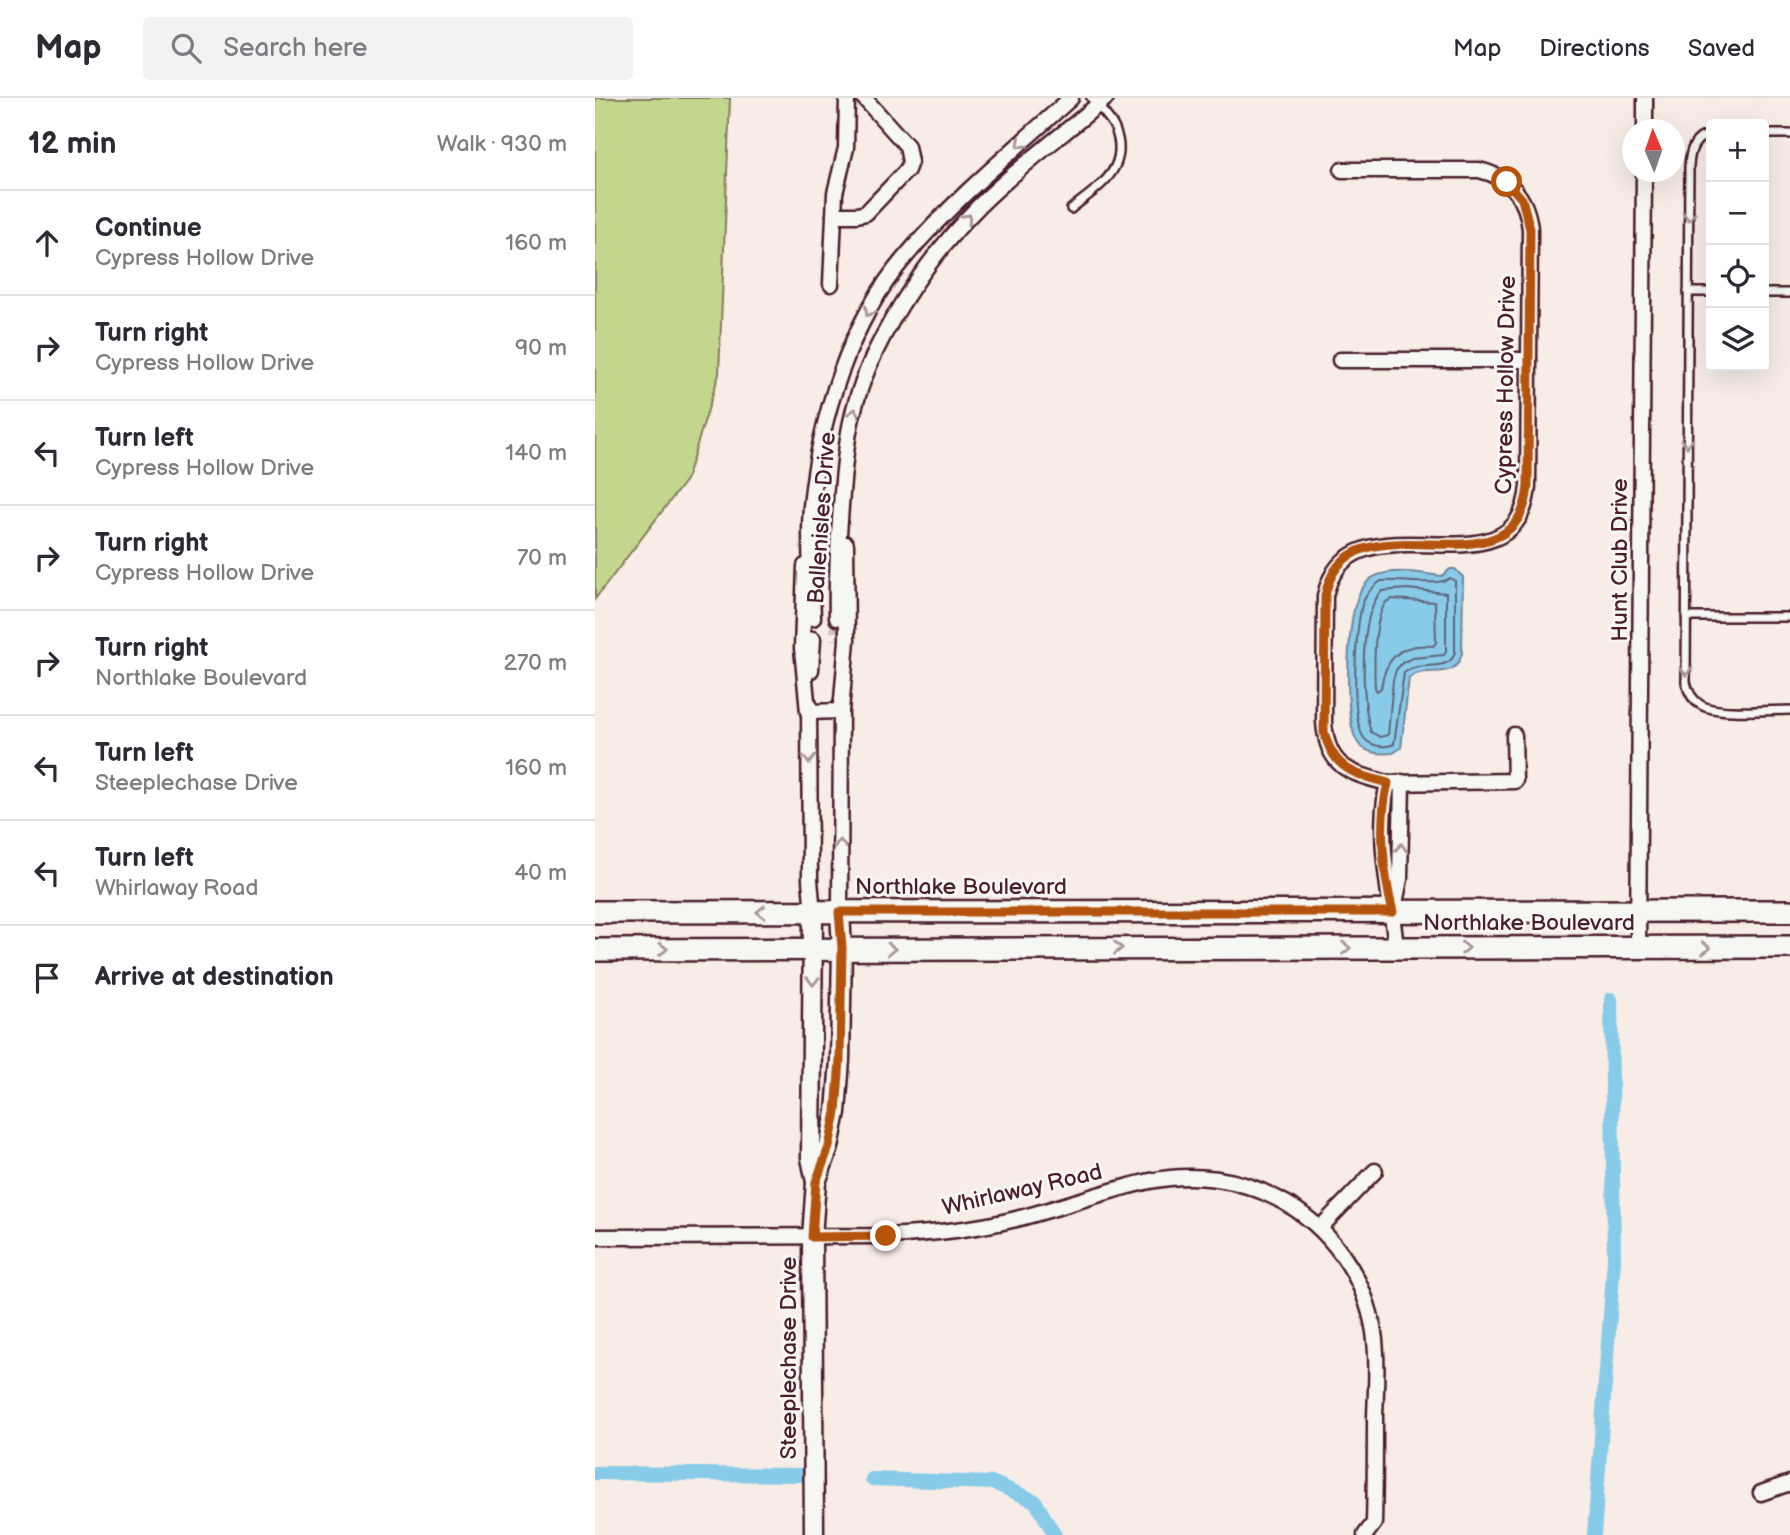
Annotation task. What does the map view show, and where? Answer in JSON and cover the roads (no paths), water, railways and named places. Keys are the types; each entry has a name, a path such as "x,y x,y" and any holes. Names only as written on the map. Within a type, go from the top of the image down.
{"main road":[{"name":"Northlake Boulevard","path":"595,912 1790,911"},
{"name":"Northlake Boulevard","path":"595,950 1790,947"}],"street":[{"path":"831,284 835,193 846,148 847,98"},
{"path":"834,215 866,213 907,170 910,162 907,146 864,98"},
{"name":"Ballenisles Drive","path":"813,618 811,508 822,439 832,396 865,317 904,258 949,209 1071,98"},
{"path":"1644,119 1645,98"},
{"name":"Ballenisles Drive","path":"837,618 835,578 851,422 862,382 897,310 936,251 981,203 1098,101"},
{"name":"Cypress Hollow Drive","path":"1342,170 1479,170 1498,176 1514,188 1526,209 1530,229 1527,496 1521,515 1495,539 1475,544 1383,544 1363,548 1339,565 1327,586 1324,722 1327,742 1337,759 1352,773 1371,780 1515,781 1514,735"},
{"name":"Hunt Club Drive","path":"1638,948 1644,182"},
{"path":"1340,360 1529,360"},
{"path":"841,501 846,544 847,640 841,711"},
{"path":"808,712 802,648 802,586 811,508"},
{"path":"812,578 835,578"},
{"path":"813,639 808,712 810,880 813,912"},
{"path":"837,640 841,711 839,912"},
{"path":"808,712 841,711"},
{"path":"1395,782 1383,802 1386,884 1393,912 1396,948"},
{"name":"Steeplechase Drive","path":"813,912 811,1146 816,1182 812,1237 814,1535"},
{"name":"Steeplechase Drive","path":"816,1182 829,1147 836,1112 842,948 839,912"},
{"path":"1320,1228 1375,1171"},
{"name":"Whirlaway Road","path":"595,1237 897,1236 971,1228 1013,1220 1149,1181 1197,1177 1221,1179 1267,1193 1289,1204 1320,1228 1349,1264 1360,1285 1374,1331 1374,1523 1365,1535"},
{"path":"1761,1493 1790,1483"}],"lane":[{"path":"1071,209 1112,175 1119,155 1115,128 1098,101"},
{"path":"1769,134 1790,134"},
{"path":"1706,136 1700,138 1690,154 1686,682 1695,702 1709,709 1790,710"},
{"path":"1688,292 1706,292"},
{"path":"1769,293 1790,293"},
{"path":"1686,617 1790,617"}],"water":[{"path":"1450,569 1455,569 1463,577 1462,653 1458,662 1447,671 1424,672 1409,678 1401,748 1393,753 1365,749 1358,743 1353,732 1348,694 1351,629 1358,596 1362,588 1378,575 1402,572 1442,576"}],"waterway":[{"path":"1594,1535 1614,1260 1611,999"},
{"path":"595,1473 801,1475"},
{"path":"872,1479 994,1483 1035,1501 1055,1535"}],"tunnel":[{"path":"837,618 837,640"}]}
